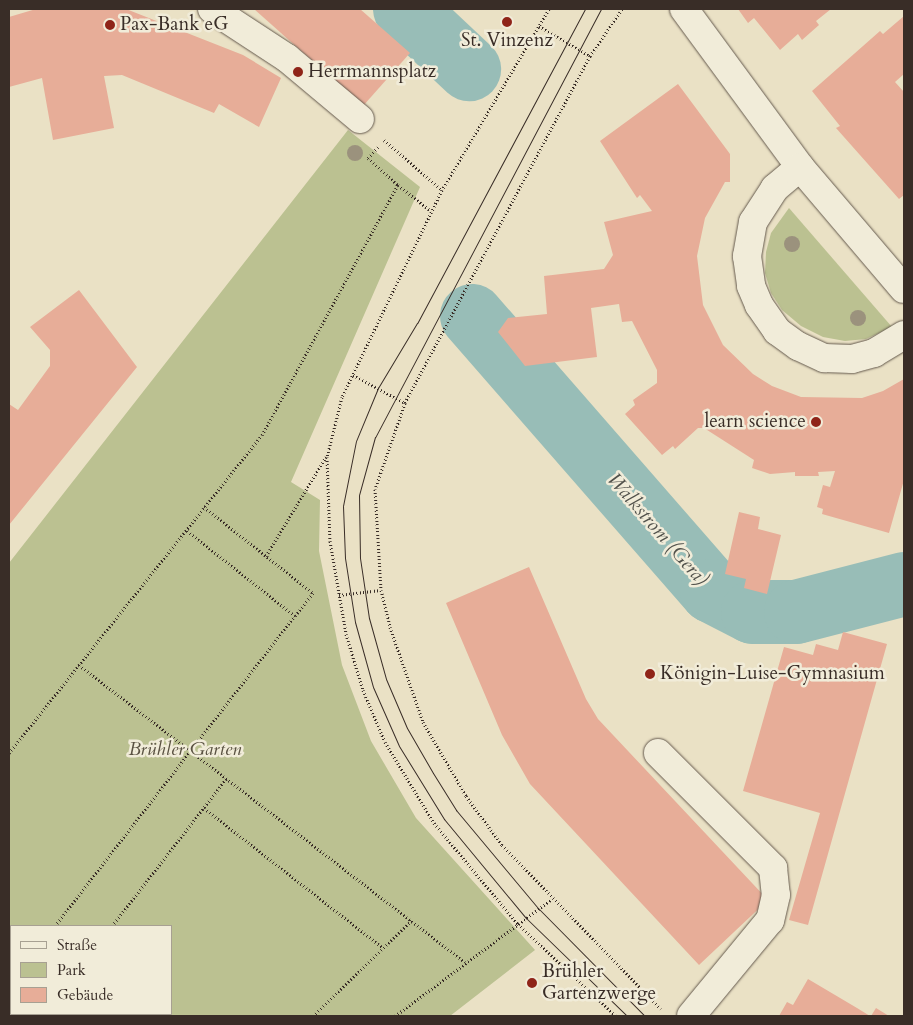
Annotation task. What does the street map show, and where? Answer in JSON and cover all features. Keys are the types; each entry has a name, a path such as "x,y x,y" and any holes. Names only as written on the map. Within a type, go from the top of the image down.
{"street":[{"path":"212,9 287,58 360,119"},
{"path":"684,9 800,167 904,289"},
{"path":"800,167 775,188 753,222 747,256 751,286 759,305 777,331 798,346 824,358 852,359 874,353 904,335"},
{"path":"658,753 773,868 776,896 770,920 692,1016"}],"path":[{"path":"266,556 326,456 342,397 431,211 549,9"},
{"path":"622,9 590,56 405,403 375,489 381,590 390,627 423,722 466,796 502,845 552,899 668,1016"},
{"path":"539,26 590,56"},
{"path":"360,119 442,190"},
{"path":"384,140 368,158 431,211"},
{"path":"9,753 262,434 398,185"},
{"path":"353,375 405,403"},
{"path":"326,456 330,541 346,634 363,690 385,742 434,823 518,924 616,1016"},
{"path":"56,925 313,593 204,507"},
{"path":"186,530 295,616"},
{"path":"340,595 381,590"},
{"path":"79,665 465,962"},
{"path":"113,925 227,778"},
{"path":"204,808 384,948"},
{"path":"395,1016 552,899"},
{"path":"313,1016 412,920"}],"green space":[{"name":"Brühler Garten","path":"348,130 420,187 291,482 320,500 319,551 342,665 371,741 416,818 535,950 450,1016 9,1016 9,563"},
{"path":"789,208 892,327 866,339 845,341 823,337 801,326 782,310 771,293 765,273 766,252 771,233"}],"building":[{"path":"36,9 126,9 243,55 281,78 259,127 219,104 214,113 122,75 104,76 114,128 53,140 42,78 9,87 9,17"},
{"path":"254,9 360,9 410,53 363,106"},
{"path":"738,9 831,9 816,21 819,25 802,40 798,34 780,50 754,18 748,23"},
{"path":"904,16 904,74 895,82 904,92 904,195 899,199 836,128 840,126 812,91 880,31 883,34"},
{"path":"678,84 730,154 730,182 725,182 705,218 697,256 703,305 723,345 753,374 772,386 801,397 862,398 883,391 904,379 904,480 889,533 822,514 823,509 817,507 823,485 830,487 835,471 818,472 819,476 795,476 795,472 770,474 752,468 754,460 704,428 698,428 675,449 673,446 662,455 625,414 635,405 633,400 657,383 657,370 632,321 622,322 619,304 591,308 597,357 525,366 498,332 508,318 547,314 544,276 604,269 613,255 604,222 652,211 640,195 637,198 600,141"},
{"path":"79,290 137,367 9,525 9,404 18,410 50,366 50,350 30,327"},
{"path":"739,512 760,517 758,529 781,535 767,594 744,588 746,579 725,574"},
{"path":"529,567 586,699 598,719 768,900 699,965 530,784 502,735 446,603"},
{"path":"843,632 887,644 808,925 789,920 820,813 743,791 784,647 813,655 816,644 838,650"},
{"path":"808,979 870,1016 779,1016 787,1002 793,1005"},
{"path":"876,1008 889,1016 871,1016"}],"waterway":[{"name":"Walkstrom (Gera)","path":"405,9 469,69"},
{"name":"Walkstrom (Gera)","path":"472,316 712,591 753,612 796,612 904,584"}],"tram line":[{"path":"585,9 417,323 378,388 356,441 343,506 345,558 355,622 373,687 399,746 444,819 526,918 627,1016"},
{"path":"601,9 375,437 359,495 360,558 369,618 386,679 407,728 456,810 538,908 645,1016"}],"place":[{"name":"St. Vinzenz","path":"507,22"},
{"name":"Pax-Bank eG","path":"110,25"},
{"name":"Herrmannsplatz","path":"298,72"},
{"name":"learn science","path":"816,422"},
{"name":"Königin-Luise-Gymnasium","path":"650,674"},
{"name":"Brühler Gartenzwerge","path":"532,983"}]}
